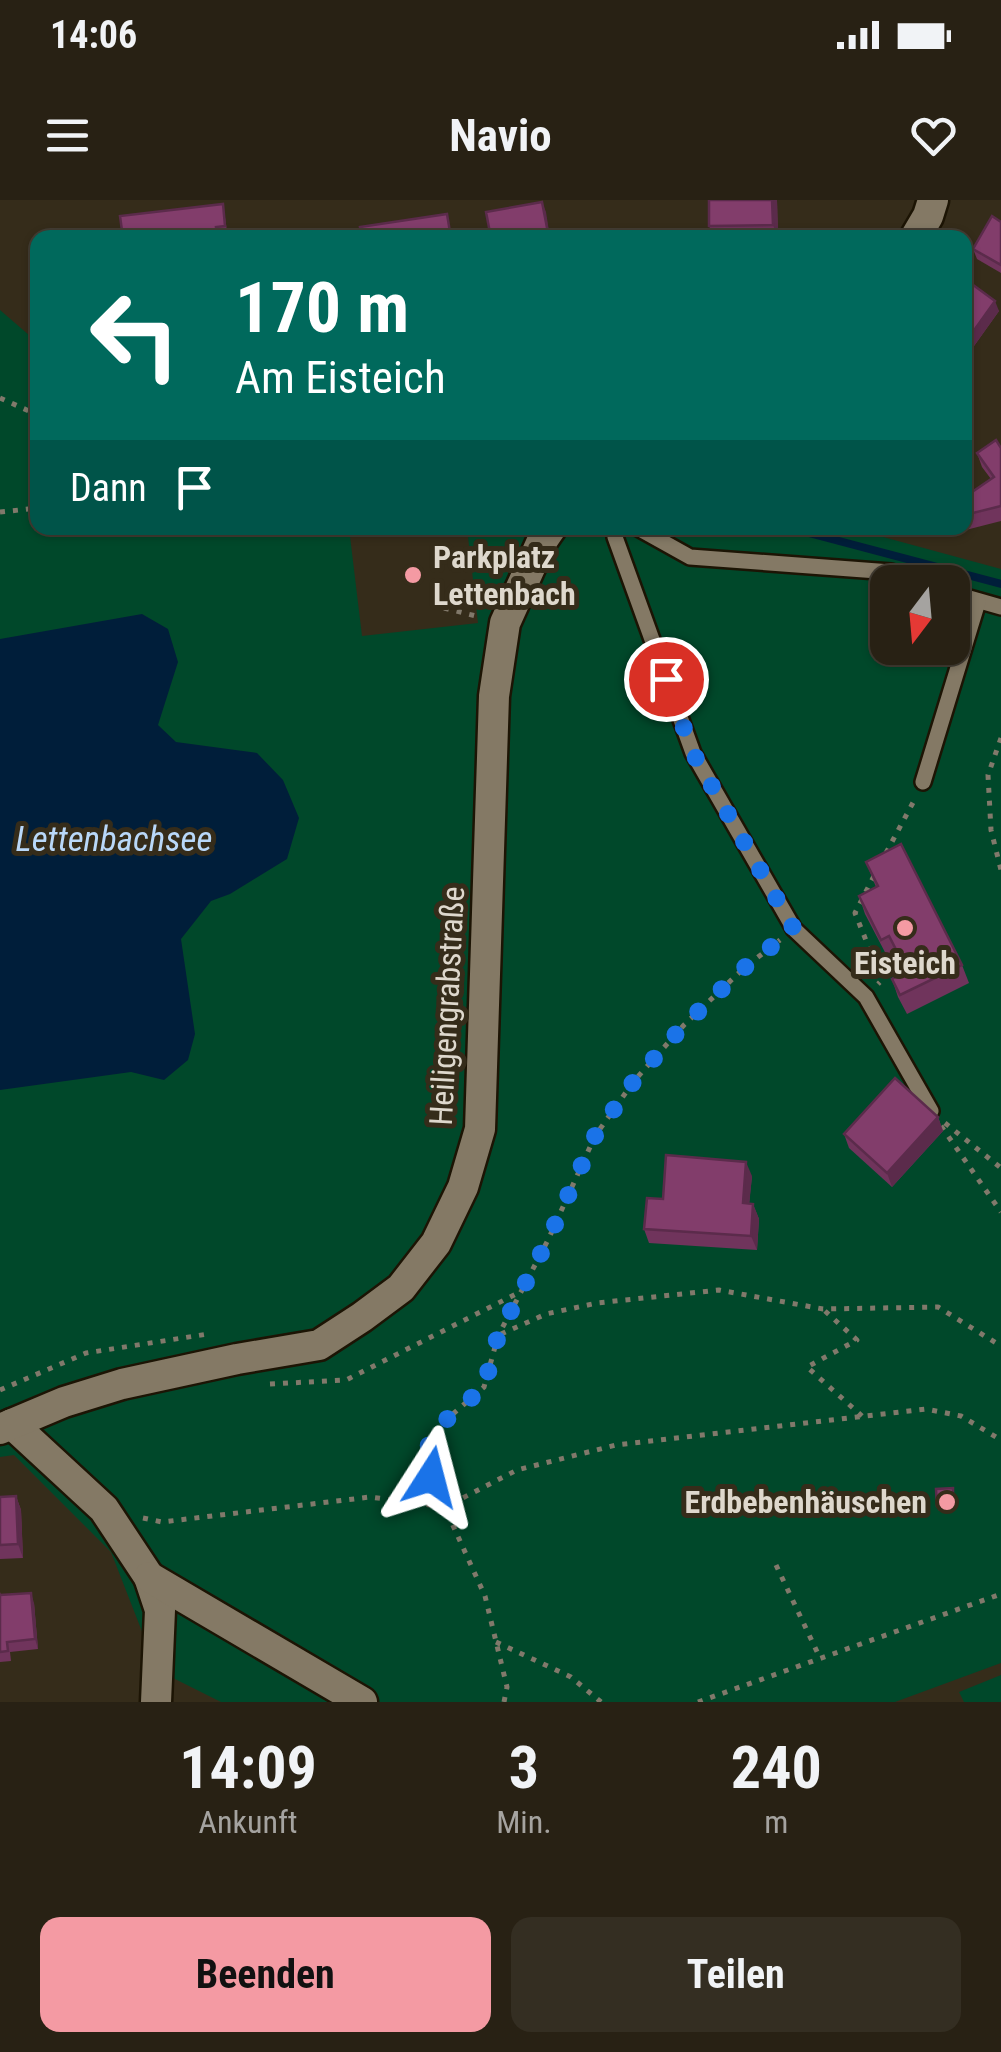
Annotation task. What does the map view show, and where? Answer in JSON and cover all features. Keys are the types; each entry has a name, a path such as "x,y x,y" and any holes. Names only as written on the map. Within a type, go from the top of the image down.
{"street":[{"path":"920,230 932,200"},
{"name":"Heiligengrabstraße","path":"6,1426 122,1384 319,1345 401,1288 436,1243 463,1187 480,1129 494,696 505,623 546,535"},
{"path":"6,1426 104,1509 148,1577 160,1610 156,1702"},
{"path":"148,1577 362,1702"}],"lane":[{"path":"615,535 693,753 794,929 866,998 931,1111"},
{"path":"650,535 690,558 870,571"},
{"path":"970,599 1001,607"},
{"path":"923,782 978,602"}],"path":[{"path":"0,398 30,411"},
{"path":"0,512 30,509"},
{"path":"444,608 505,623"},
{"path":"1001,738 988,775 991,830 1001,870"},
{"path":"866,998 882,980 855,913 923,782"},
{"path":"504,1702 507,1687 485,1596 431,1477 427,1448 445,1421 484,1387 498,1336 548,1240 595,1136 634,1081 684,1025 744,968 794,929"},
{"path":"931,1111 1001,1168"},
{"path":"931,1111 1001,1212"},
{"path":"498,1336 546,1314 596,1303 719,1290 823,1309 938,1307 1001,1346"},
{"path":"823,1309 857,1340 807,1367 862,1416"},
{"path":"104,1509 162,1522 370,1496 445,1507 517,1470 616,1445 926,1409 962,1416 1000,1440"},
{"path":"776,1565 820,1658"},
{"path":"698,1702 1001,1594"},
{"path":"496,1642 571,1677 602,1702"}],"green space":[{"path":"0,310 30,336 30,535 350,535 362,636 478,623 468,535 876,535 1001,569 1001,1663 895,1702 221,1702 157,1670 111,1552 14,1455 0,1457"},
{"path":"1001,1675 1001,1702 964,1702 959,1692"}],"water":[{"name":"Lettenbachsee","path":"142,614 168,629 178,662 158,725 176,742 257,753 283,780 299,818 287,859 230,894 211,901 181,939 195,1034 188,1060 164,1080 131,1072 0,1090 0,639"}],"building":[{"path":"709,200 772,200 773,225 709,226"},
{"path":"542,202 547,230 489,230 486,212"},
{"path":"223,204 225,226 216,230 122,230 120,216"},
{"path":"447,214 450,230 361,230 360,227"},
{"path":"992,216 1001,222 1001,265 973,249"},
{"path":"972,284 995,301 972,333"},
{"path":"996,440 1001,448 1001,506 972,513 972,492 994,477 977,453"},
{"path":"901,844 962,965 900,995 892,979 904,972 904,965 889,936 881,940 859,896 878,886 866,862"},
{"path":"895,1078 938,1117 887,1173 844,1134"},
{"path":"666,1155 746,1162 743,1203 753,1204 751,1236 644,1229 647,1198 663,1199"},
{"name":"Erdbebenhäuschen","path":"953,1488 953,1505 937,1506 936,1489"},
{"path":"16,1496 18,1544 0,1545 0,1497"},
{"path":"31,1593 35,1639 7,1642 8,1651 0,1652 0,1595"}],"waterway":[{"path":"816,535 1001,584"}],"place":[{"name":"Parkplatz Lettenbach","path":"413,575"},
{"name":"Eisteich","path":"905,928"},
{"name":"Erdbebenhäuschen","path":"947,1502"}],"route":[{"path":"431,1477 427,1448 445,1421 484,1387 498,1336 548,1240 595,1136 634,1081 684,1025 744,968 794,929 693,753 666,679"}]}
